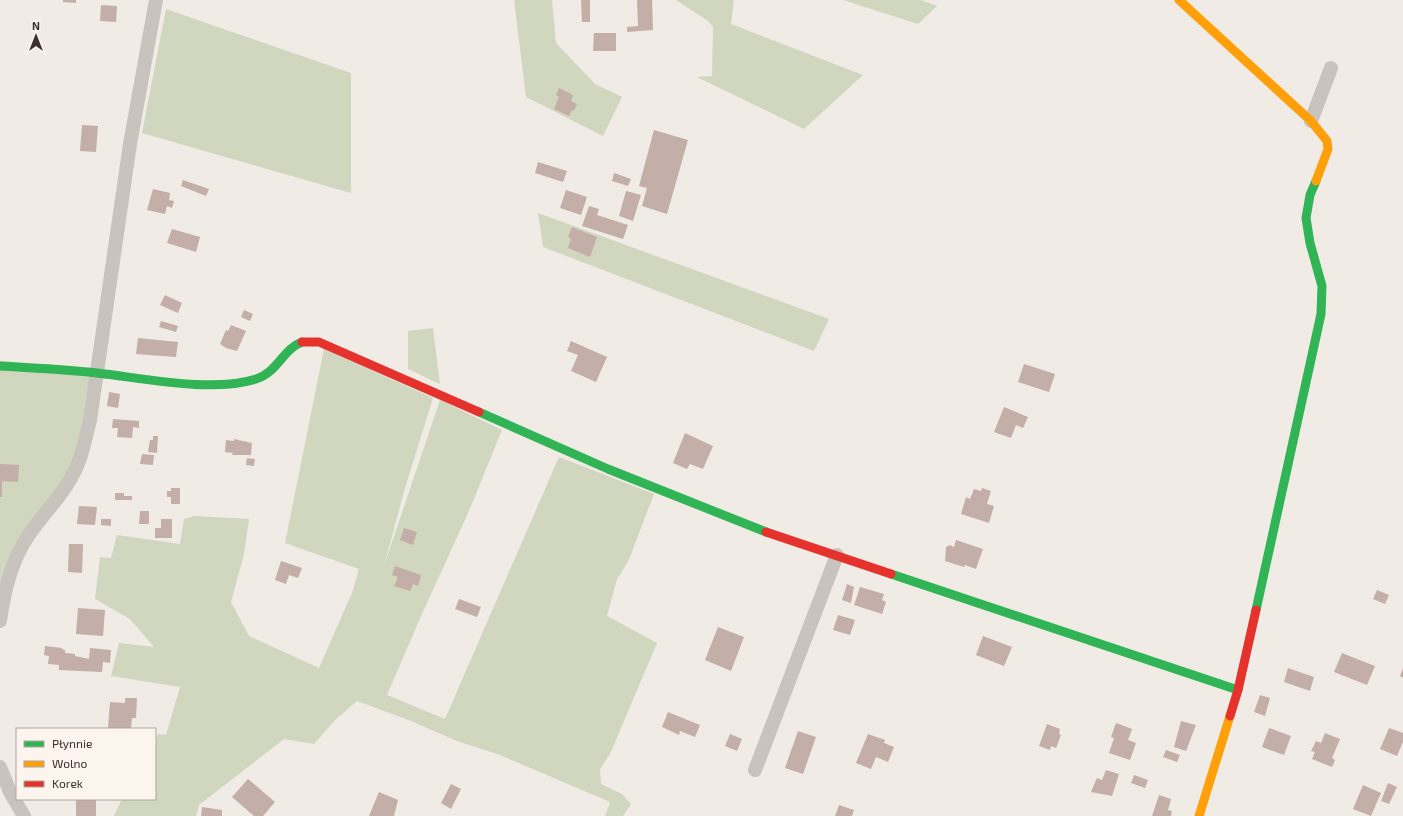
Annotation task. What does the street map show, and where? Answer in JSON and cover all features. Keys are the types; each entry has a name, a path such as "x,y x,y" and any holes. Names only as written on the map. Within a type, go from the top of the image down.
{"street":[{"path":"0,621 7,580 17,554 32,530 68,482 76,467 90,420 130,144 156,0"},
{"path":"1179,0 1311,121 1327,141 1328,149 1310,195 1306,218 1309,238 1322,286 1321,314 1238,690 1199,816"},
{"path":"1311,121 1331,68"},
{"path":"0,366 193,382 244,382 254,380 266,374 297,343 307,340 319,342 608,469 755,527 1238,690"},
{"path":"755,770 836,555"},
{"path":"0,767 10,792 24,816"}],"green space":[{"path":"514,0 552,0 556,43 595,84 622,97 603,136 526,97"},
{"path":"676,0 734,0 731,24 863,75 804,129 697,77 712,76 713,27 708,21"},
{"path":"843,0 921,0 937,6 918,24"},
{"path":"166,9 351,73 351,193 142,133"},
{"path":"538,213 829,319 814,351 543,247"},
{"path":"433,328 440,384 408,369 408,331"},
{"path":"324,349 433,398 405,488 384,566 440,400 502,430 469,511 387,695 445,719 559,457 654,494 628,562 617,579 607,616 657,643 610,754 600,769 601,784 622,794 631,804 623,816 605,816 610,802 500,755 457,741 411,721 357,701 334,721 314,744 284,739 199,805 196,816 114,816 122,800 156,800 156,740 158,734 166,735 180,687 111,676 119,643 154,647 130,619 95,599 100,557 111,558 117,535 180,544 184,519 194,516 249,519 244,554 231,602 249,636 319,668 352,593 359,569 285,543"},
{"path":"0,361 92,368 80,444 71,466 0,585"}],"building":[{"path":"63,0 76,0 76,3 63,2"},
{"path":"581,0 590,0 590,22 582,22"},
{"path":"637,0 652,0 653,30 627,32 627,27 638,26"},
{"path":"101,5 117,6 116,22 100,21"},
{"path":"594,33 616,33 616,51 593,51"},
{"path":"559,88 573,95 571,101 577,104 574,111 572,110 569,116 554,109 559,97 556,95"},
{"path":"82,125 98,126 96,152 80,151"},
{"path":"654,130 688,140 667,214 642,206 647,188 639,186"},
{"path":"538,162 567,171 563,182 535,173"},
{"path":"614,173 631,179 628,186 612,181"},
{"path":"183,180 209,189 206,196 181,186"},
{"path":"153,189 170,193 169,200 174,201 172,208 167,206 165,214 147,210"},
{"path":"566,190 587,197 581,215 560,208"},
{"path":"626,191 641,195 633,221 619,216"},
{"path":"589,206 599,209 597,215 628,225 623,239 582,226"},
{"path":"572,227 597,237 590,257 568,248 571,239 568,237"},
{"path":"172,229 200,237 196,252 167,243"},
{"path":"165,295 182,303 178,313 160,305"},
{"path":"244,310 253,314 250,321 241,317"},
{"path":"161,321 178,326 176,332 159,327"},
{"path":"231,325 246,331 237,351 226,348 220,344 226,330 228,331"},
{"path":"138,338 178,342 176,357 136,354"},
{"path":"571,341 607,357 596,382 571,371 578,355 567,351"},
{"path":"1024,364 1055,374 1049,392 1018,382"},
{"path":"109,392 120,394 118,408 107,406"},
{"path":"1004,407 1028,417 1023,428 1016,425 1011,438 994,432"},
{"path":"113,419 139,421 139,428 133,427 132,438 117,437 118,428 112,428"},
{"path":"685,433 713,446 703,469 690,464 687,469 673,463"},
{"path":"153,436 158,436 157,453 148,452 150,440 153,440"},
{"path":"234,439 252,443 251,455 232,455 233,453 225,452 226,440 234,441"},
{"path":"142,454 154,455 153,465 140,464"},
{"path":"247,458 255,459 254,466 246,465"},
{"path":"0,464 19,465 18,482 2,481 2,497 0,497"},
{"path":"171,488 180,488 180,504 171,504 171,497 167,497 167,491 171,491"},
{"path":"982,488 991,491 987,504 994,506 989,523 961,514 966,497 970,499 974,489 981,491"},
{"path":"115,493 124,493 124,496 132,496 132,500 115,500"},
{"path":"79,506 97,507 95,525 77,524"},
{"path":"140,511 149,511 149,524 139,524"},
{"path":"101,519 111,519 111,526 101,525"},
{"path":"161,519 172,519 172,538 155,538 155,528 161,528"},
{"path":"404,528 417,532 413,545 400,540"},
{"path":"956,540 983,549 976,569 945,561 946,547 950,545 954,547"},
{"path":"69,544 83,544 82,573 68,572"},
{"path":"281,561 302,568 298,578 289,575 286,584 275,580"},
{"path":"395,566 421,575 418,586 413,584 410,591 394,586 398,577 392,575"},
{"path":"847,584 854,587 851,603 842,600"},
{"path":"860,587 884,594 882,600 886,602 882,614 854,605"},
{"path":"1377,590 1389,595 1385,604 1373,599"},
{"path":"459,599 481,607 477,617 455,609"},
{"path":"78,608 105,610 103,636 76,634"},
{"path":"838,615 855,620 850,635 833,630"},
{"path":"718,627 744,637 731,671 705,660"},
{"path":"983,636 1012,647 1004,666 976,655"},
{"path":"45,646 62,648 65,650 65,653 75,654 75,656 89,659 90,648 111,650 110,663 103,662 102,672 59,670 59,665 48,664 49,656 44,655"},
{"path":"1342,653 1375,666 1367,685 1334,672"},
{"path":"1288,668 1314,677 1310,691 1284,682"},
{"path":"1403,668 1403,678 1400,676"},
{"path":"1260,695 1270,698 1265,716 1254,712"},
{"path":"125,698 137,698 136,718 132,718 131,728 108,728 110,702 125,703"},
{"path":"668,712 700,725 695,737 680,731 679,735 662,727"},
{"path":"1181,721 1196,725 1186,751 1174,747"},
{"path":"1116,723 1132,729 1128,740 1136,743 1130,760 1109,753 1114,738 1111,737"},
{"path":"1047,724 1060,729 1059,734 1061,735 1056,748 1051,746 1050,750 1039,746"},
{"path":"1269,728 1291,736 1284,755 1262,747"},
{"path":"1389,728 1403,733 1403,742 1397,756 1380,749"},
{"path":"798,731 816,737 803,774 785,768"},
{"path":"1325,733 1340,739 1332,758 1335,760 1332,767 1312,759 1315,752 1311,751 1316,741 1321,743"},
{"path":"730,734 742,739 737,751 725,746"},
{"path":"868,734 885,740 884,743 894,747 888,762 876,757 871,769 856,763"},
{"path":"1166,750 1180,755 1177,762 1163,757"},
{"path":"1106,770 1119,774 1112,796 1091,792 1097,778 1102,780"},
{"path":"1134,775 1148,780 1145,788 1131,783"},
{"path":"248,779 275,802 263,816 254,816 232,797"},
{"path":"1388,783 1397,787 1389,804 1381,801"},
{"path":"451,784 461,789 451,809 441,803"},
{"path":"1363,785 1381,793 1371,816 1353,809"},
{"path":"379,792 398,800 394,816 369,816"},
{"path":"1159,795 1171,799 1168,810 1172,811 1171,816 1152,816"},
{"path":"76,800 96,800 96,816 76,816"},
{"path":"839,805 854,810 852,816 835,816"},
{"path":"202,807 222,810 222,816 201,816"}],"traffic: fast":[{"path":"1256,610 1321,314 1322,286 1310,243 1306,218 1310,195 1316,181"},
{"path":"0,366 85,372 198,385 219,385 238,383 263,376 275,367 295,345 302,342"},
{"path":"479,412 608,469 766,532"},
{"path":"891,574 1238,690"}],"traffic: slow":[{"path":"1179,0 1311,121 1327,141 1328,149 1316,181"},
{"path":"1199,816 1230,716"}],"traffic: jam":[{"path":"302,342 319,342 479,412"},
{"path":"766,532 891,574"},
{"path":"1230,716 1238,690 1256,610"}]}
